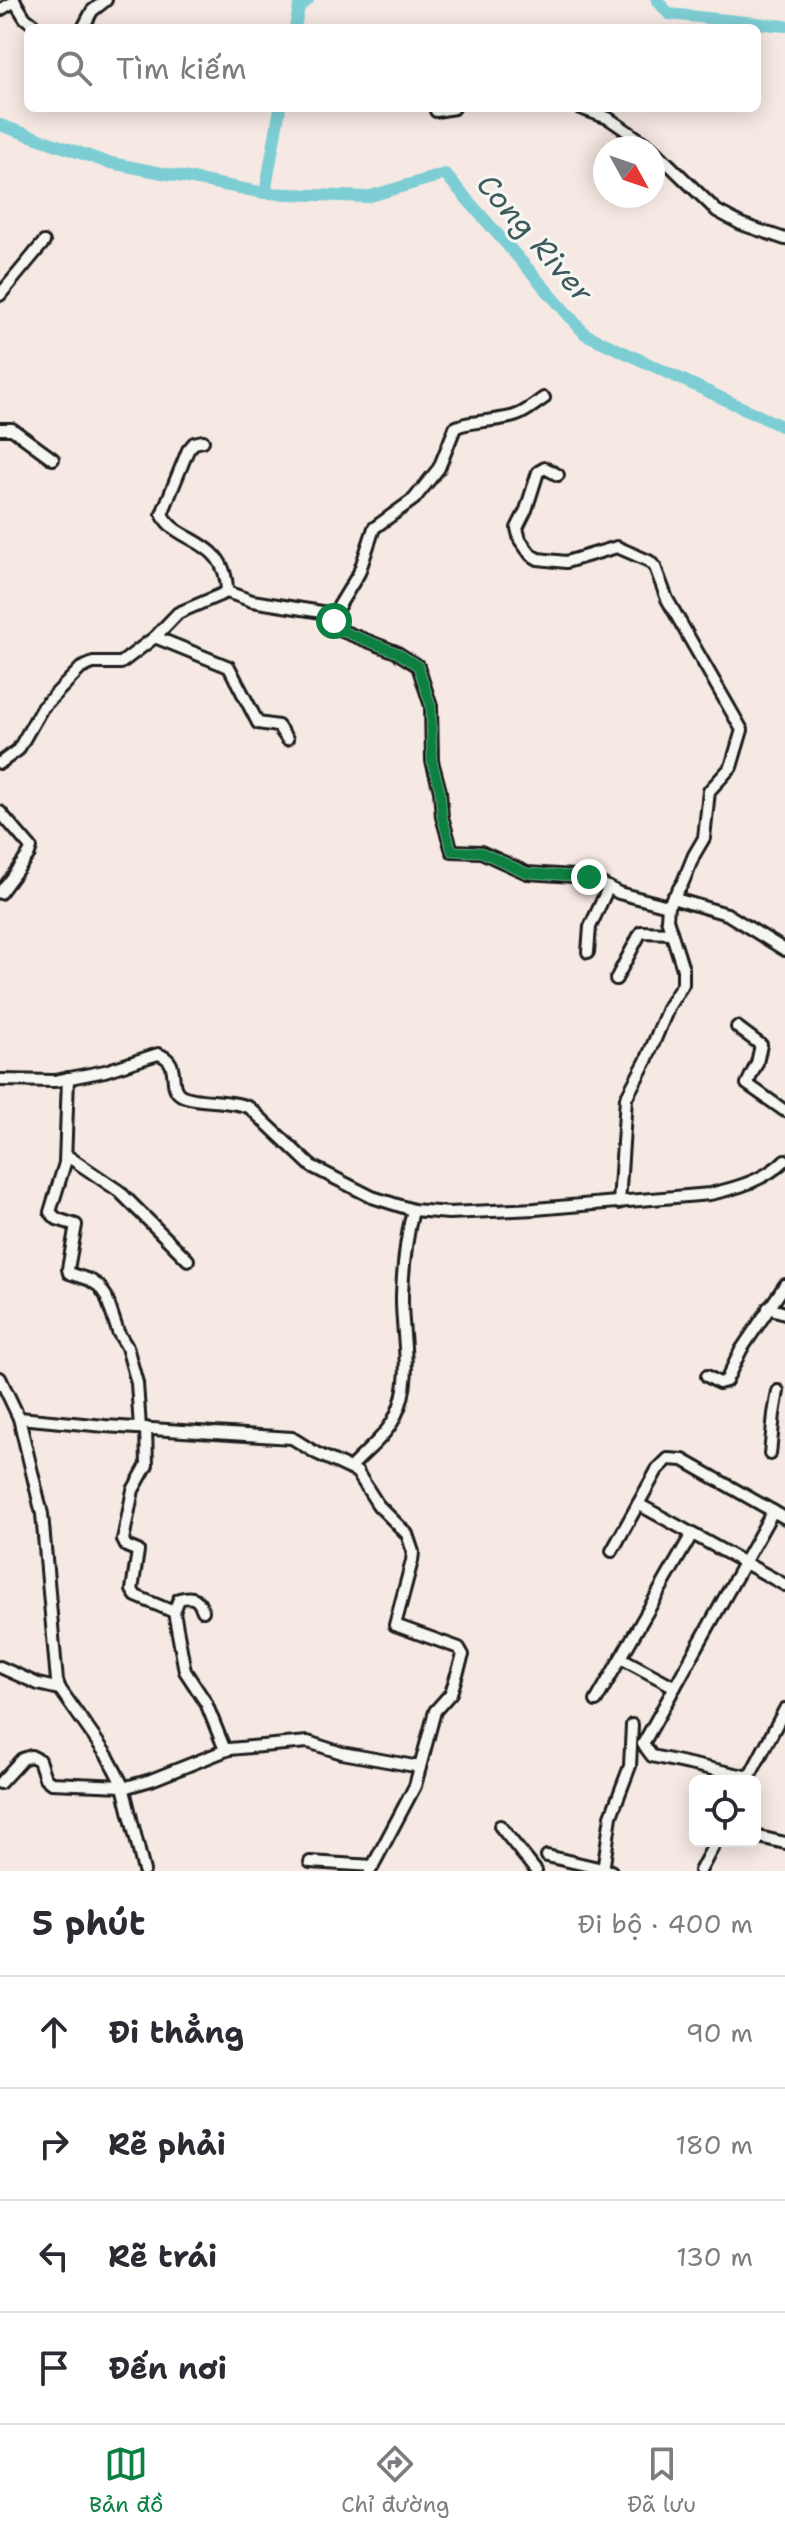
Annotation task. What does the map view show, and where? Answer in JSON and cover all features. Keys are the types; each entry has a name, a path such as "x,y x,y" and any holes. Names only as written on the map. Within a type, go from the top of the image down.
{"street":[{"path":"85,24 92,11 106,0"},
{"path":"0,10 14,1 33,24"},
{"path":"591,112 608,118 635,136"},
{"path":"665,160 717,211 741,224 785,239"},
{"path":"0,295 44,242"},
{"path":"544,398 517,415 455,428 443,461 414,499 374,528 359,573 334,614 334,621 339,629 396,652 418,666 431,706 432,761 452,851 481,852 527,873 589,877 645,902 670,902 727,914 785,950"},
{"path":"0,429 12,429 53,459"},
{"path":"203,441 194,443 188,450 162,514 171,525 215,554 227,592"},
{"path":"558,475 545,468 538,472 517,528 520,540 531,555 555,562 617,547 649,561 655,567 667,599 742,730 731,767 709,791 704,838 670,902 667,919 683,969 683,984 669,1006 646,1061 626,1098 619,1203"},
{"path":"0,763 18,750 42,708 81,668 93,663 121,663 155,637 178,613 227,592 252,601 334,614"},
{"path":"155,637 229,667 258,723 278,726 287,739"},
{"path":"0,812 31,848 0,893"},
{"path":"588,952 590,927 608,888"},
{"path":"616,979 641,932 671,933"},
{"path":"737,1027 761,1045 747,1084 785,1111"},
{"path":"0,1080 48,1081 68,1078 105,1071 158,1054 172,1066 175,1088 182,1096 250,1108 311,1166 372,1197 413,1210 449,1213 710,1194 768,1175 785,1160"},
{"path":"68,1078 66,1155 50,1212 57,1219 76,1225 69,1273 99,1286 127,1347 137,1383 147,1465 133,1490 123,1540 126,1546 138,1551 131,1585 133,1593 174,1612"},
{"path":"66,1155 119,1191 188,1260"},
{"path":"351,1467 387,1429 400,1406 407,1365 402,1288 406,1241 413,1210"},
{"path":"707,1376 719,1383 726,1381 741,1350 785,1285"},
{"path":"768,1308 785,1313"},
{"path":"0,1378 19,1418 42,1514 56,1674 60,1689 108,1757 123,1787 144,1871"},
{"path":"770,1454 778,1391"},
{"path":"19,1418 292,1438 316,1453 351,1467 362,1477 378,1505 410,1542 412,1561 395,1625 462,1651 463,1655 451,1693 435,1711 411,1796 371,1868 310,1862"},
{"path":"612,1551 657,1470 668,1459 683,1460 785,1518"},
{"path":"638,1504 785,1585"},
{"path":"731,1775 652,1756 643,1744 773,1511"},
{"path":"596,1701 692,1534"},
{"path":"203,1611 194,1597 179,1599 174,1612 185,1671 206,1703 225,1750"},
{"path":"621,1658 675,1687"},
{"path":"0,1667 38,1684 60,1689"},
{"path":"750,1775 785,1709"},
{"path":"547,1856 606,1870 611,1816 630,1766 632,1725"},
{"path":"0,1783 22,1759 31,1756 39,1760 45,1778 51,1783 123,1787 151,1780 225,1750 308,1742 342,1753 420,1767"},
{"path":"500,1826 536,1871"},
{"path":"761,1837 785,1843"},
{"path":"700,1871 713,1847"}],"waterway":[{"path":"296,24 299,7 308,0"},
{"path":"657,0 669,14 785,26"},
{"path":"265,193 279,112"},
{"name":"Cong River","path":"0,125 106,162 265,193 367,197 445,174 585,334 785,426"}],"route":[{"path":"334,621 342,631 396,652 418,666 431,706 432,761 452,851 481,852 527,873 589,877"}]}
